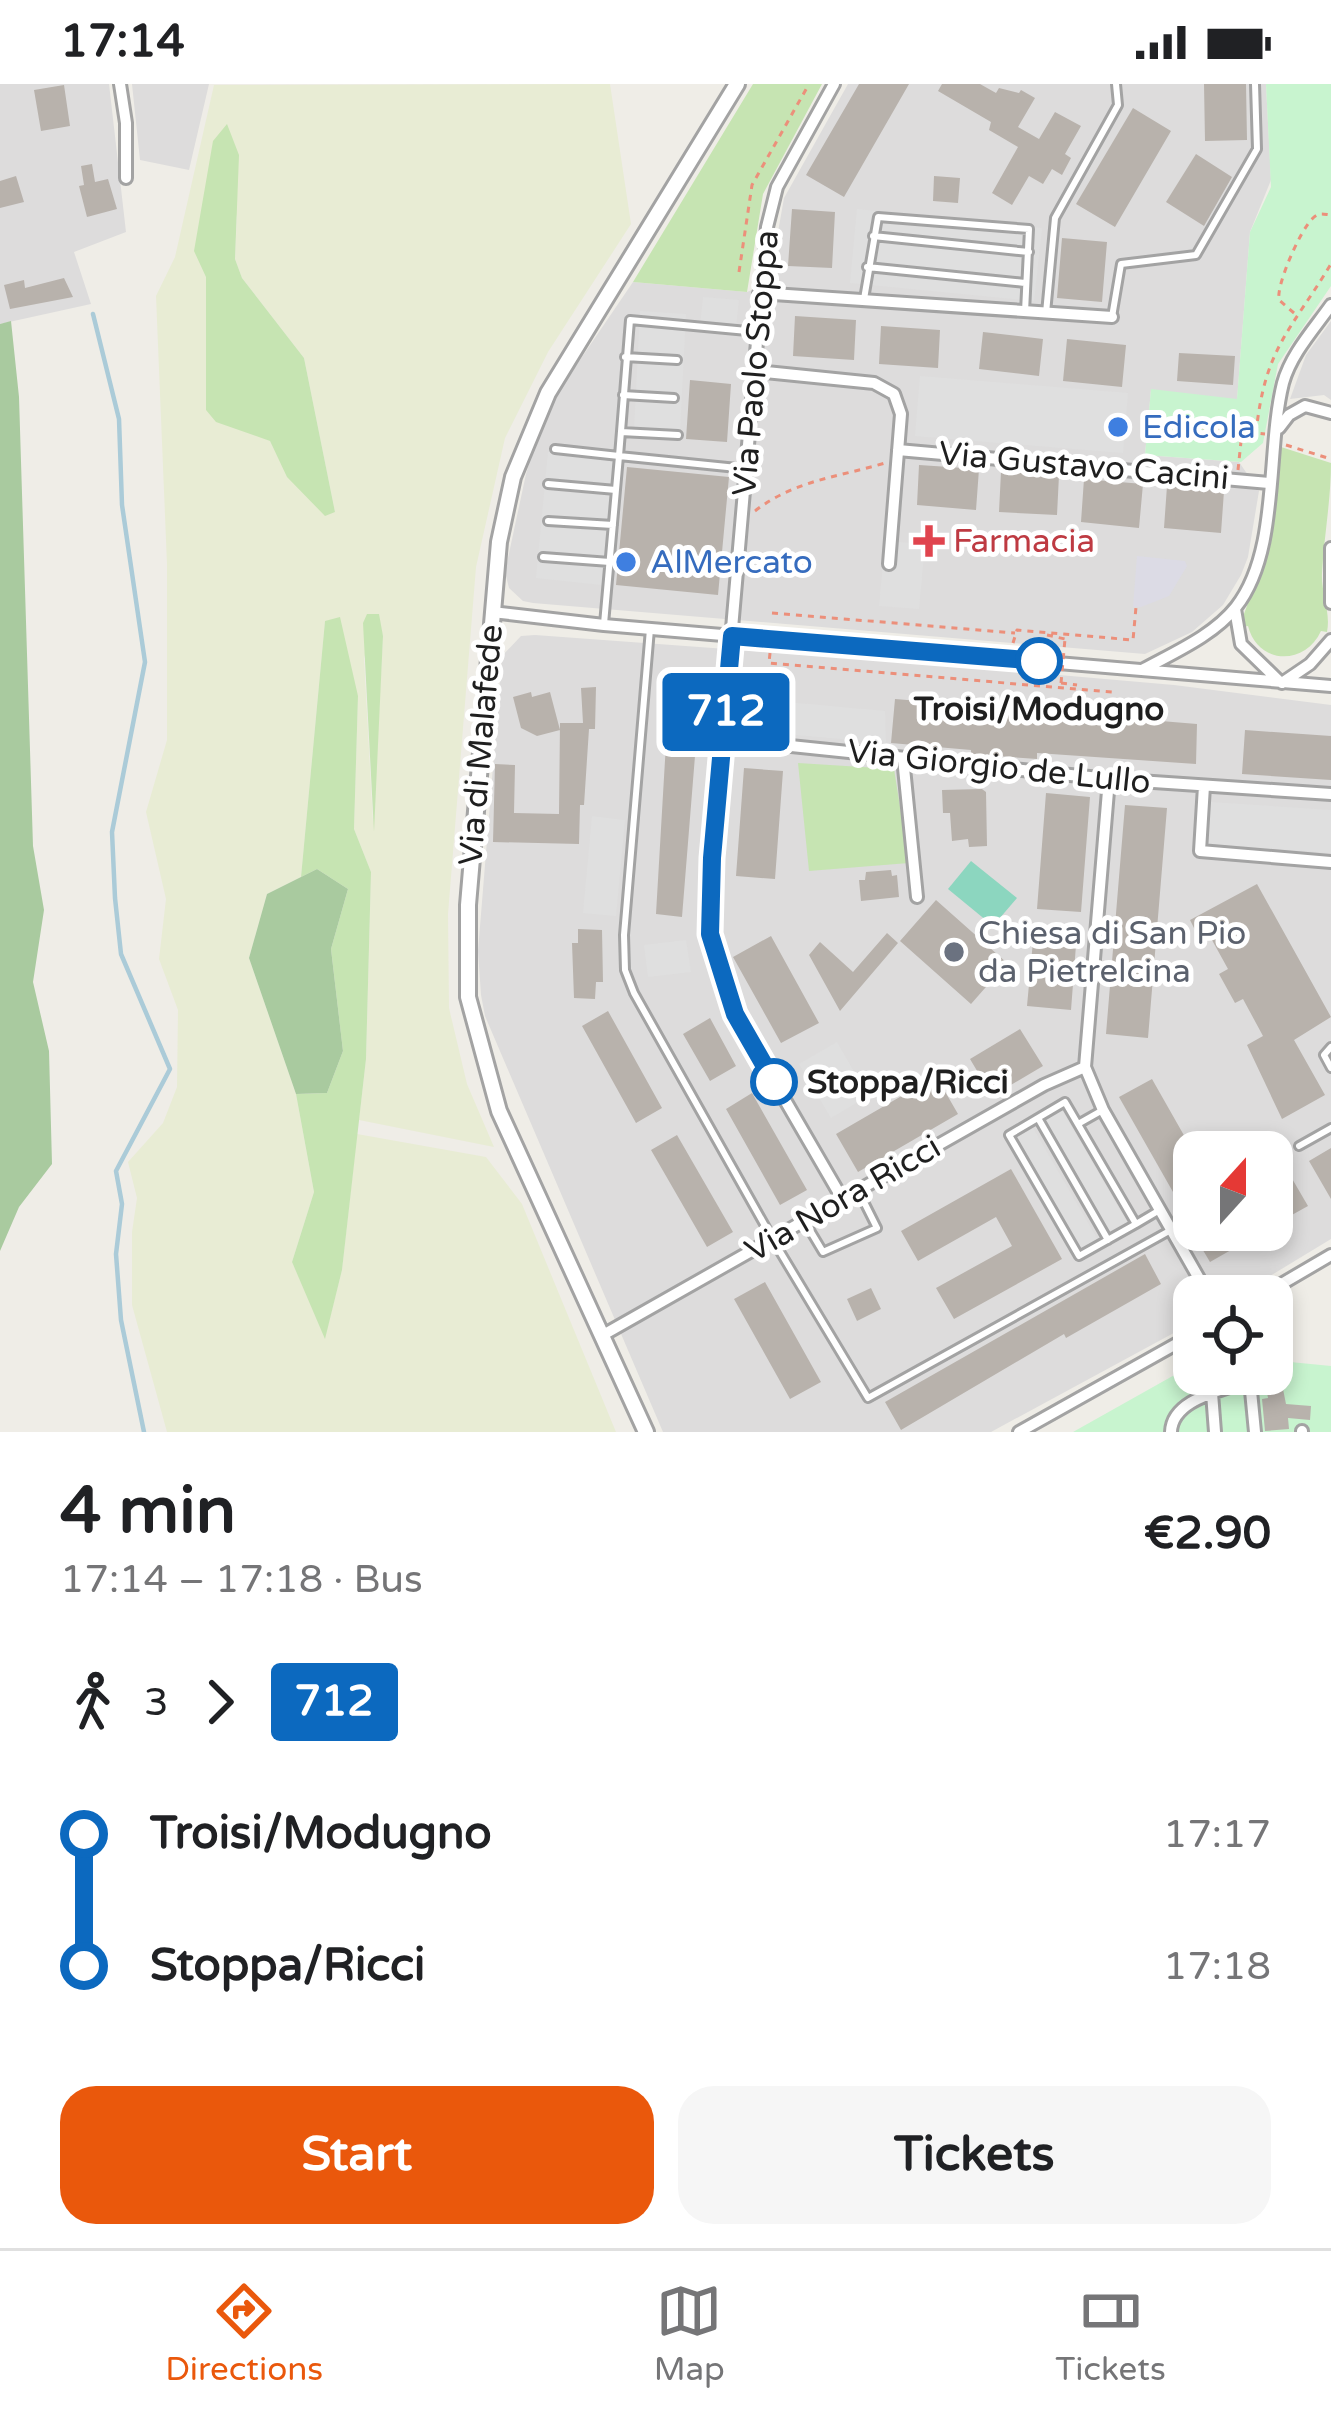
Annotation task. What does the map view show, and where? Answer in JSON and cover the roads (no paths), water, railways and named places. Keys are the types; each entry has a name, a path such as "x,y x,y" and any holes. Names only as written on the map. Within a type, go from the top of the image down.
{"street":[{"path":"120,84 126,178"},
{"name":"Via di Malafede","path":"646,1432 499,1111 468,997 468,905 492,611 505,509 528,433 593,316 737,84"},
{"name":"Via Paolo Stoppa","path":"834,84 777,188 767,227 710,934 735,1014 843,1200"},
{"path":"760,293 1112,317"},
{"path":"1144,670 1216,626 1234,609 1256,567 1283,382 1294,356 1331,305"},
{"path":"756,371 874,382 894,394 901,414 889,564"},
{"path":"1276,436 1289,415 1305,406 1331,413"},
{"name":"Via Gustavo Cacini","path":"898,455 1269,483"},
{"path":"1331,548 1331,602"},
{"path":"1234,609 1241,644 1282,683"},
{"path":"492,611 604,625 1331,686"},
{"path":"1282,683 1310,664 1331,640"},
{"name":"Via Giorgio de Lullo","path":"724,740 1108,779 1331,794"},
{"path":"903,758 917,897"},
{"path":"1108,779 1085,1067 1103,1110 1197,1275"},
{"path":"1204,786 1200,851 1331,862"},
{"name":"Via Nora Ricci","path":"603,1335 1085,1067"},
{"path":"1293,1277 1331,1255"},
{"path":"1019,1432 1173,1346"},
{"path":"1171,1432 1171,1421 1179,1410 1208,1395"},
{"path":"1212,1395 1215,1432"},
{"path":"1249,1395 1255,1432"}],"lane":[{"path":"1046,313 1055,218 1118,105 1116,84"},
{"path":"1112,317 1121,264 1196,255 1257,149 1255,84"},
{"path":"864,299 878,217 1029,229 1025,312"},
{"path":"872,236 1029,252"},
{"path":"867,267 1026,284"},
{"path":"604,625 630,320 758,332"},
{"path":"625,357 677,360"},
{"path":"623,395 674,398"},
{"path":"620,432 678,435"},
{"path":"555,449 746,469"},
{"path":"548,484 616,490"},
{"path":"548,521 613,525"},
{"path":"543,557 610,562"},
{"path":"650,629 625,970 773,1240 871,1399 1171,1230"},
{"path":"1331,1047 1324,1055 1331,1068"},
{"path":"1136,1224 1065,1102 1009,1135 1079,1256 1108,1240 1136,1224 1160,1210"},
{"path":"1078,1124 1103,1110"},
{"path":"1038,1118 1108,1240"},
{"path":"1299,1146 1331,1128"},
{"path":"805,1222 824,1252 877,1228 859,1190"}],"waterway":[{"path":"93,314 119,419 122,505 145,662 112,832 115,898 121,954 170,1069 116,1171 122,1204 116,1254 121,1320 144,1432"}],"place":[{"name":"Edicola","path":"1118,427"},
{"name":"Farmacia","path":"929,541"},
{"name":"AlMercato","path":"626,562"},
{"name":"Troisi/Modugno","path":"1039,661"},
{"name":"Chiesa di San Pio da Pietrelcina","path":"954,952"},
{"name":"Stoppa/Ricci","path":"774,1082"}]}
